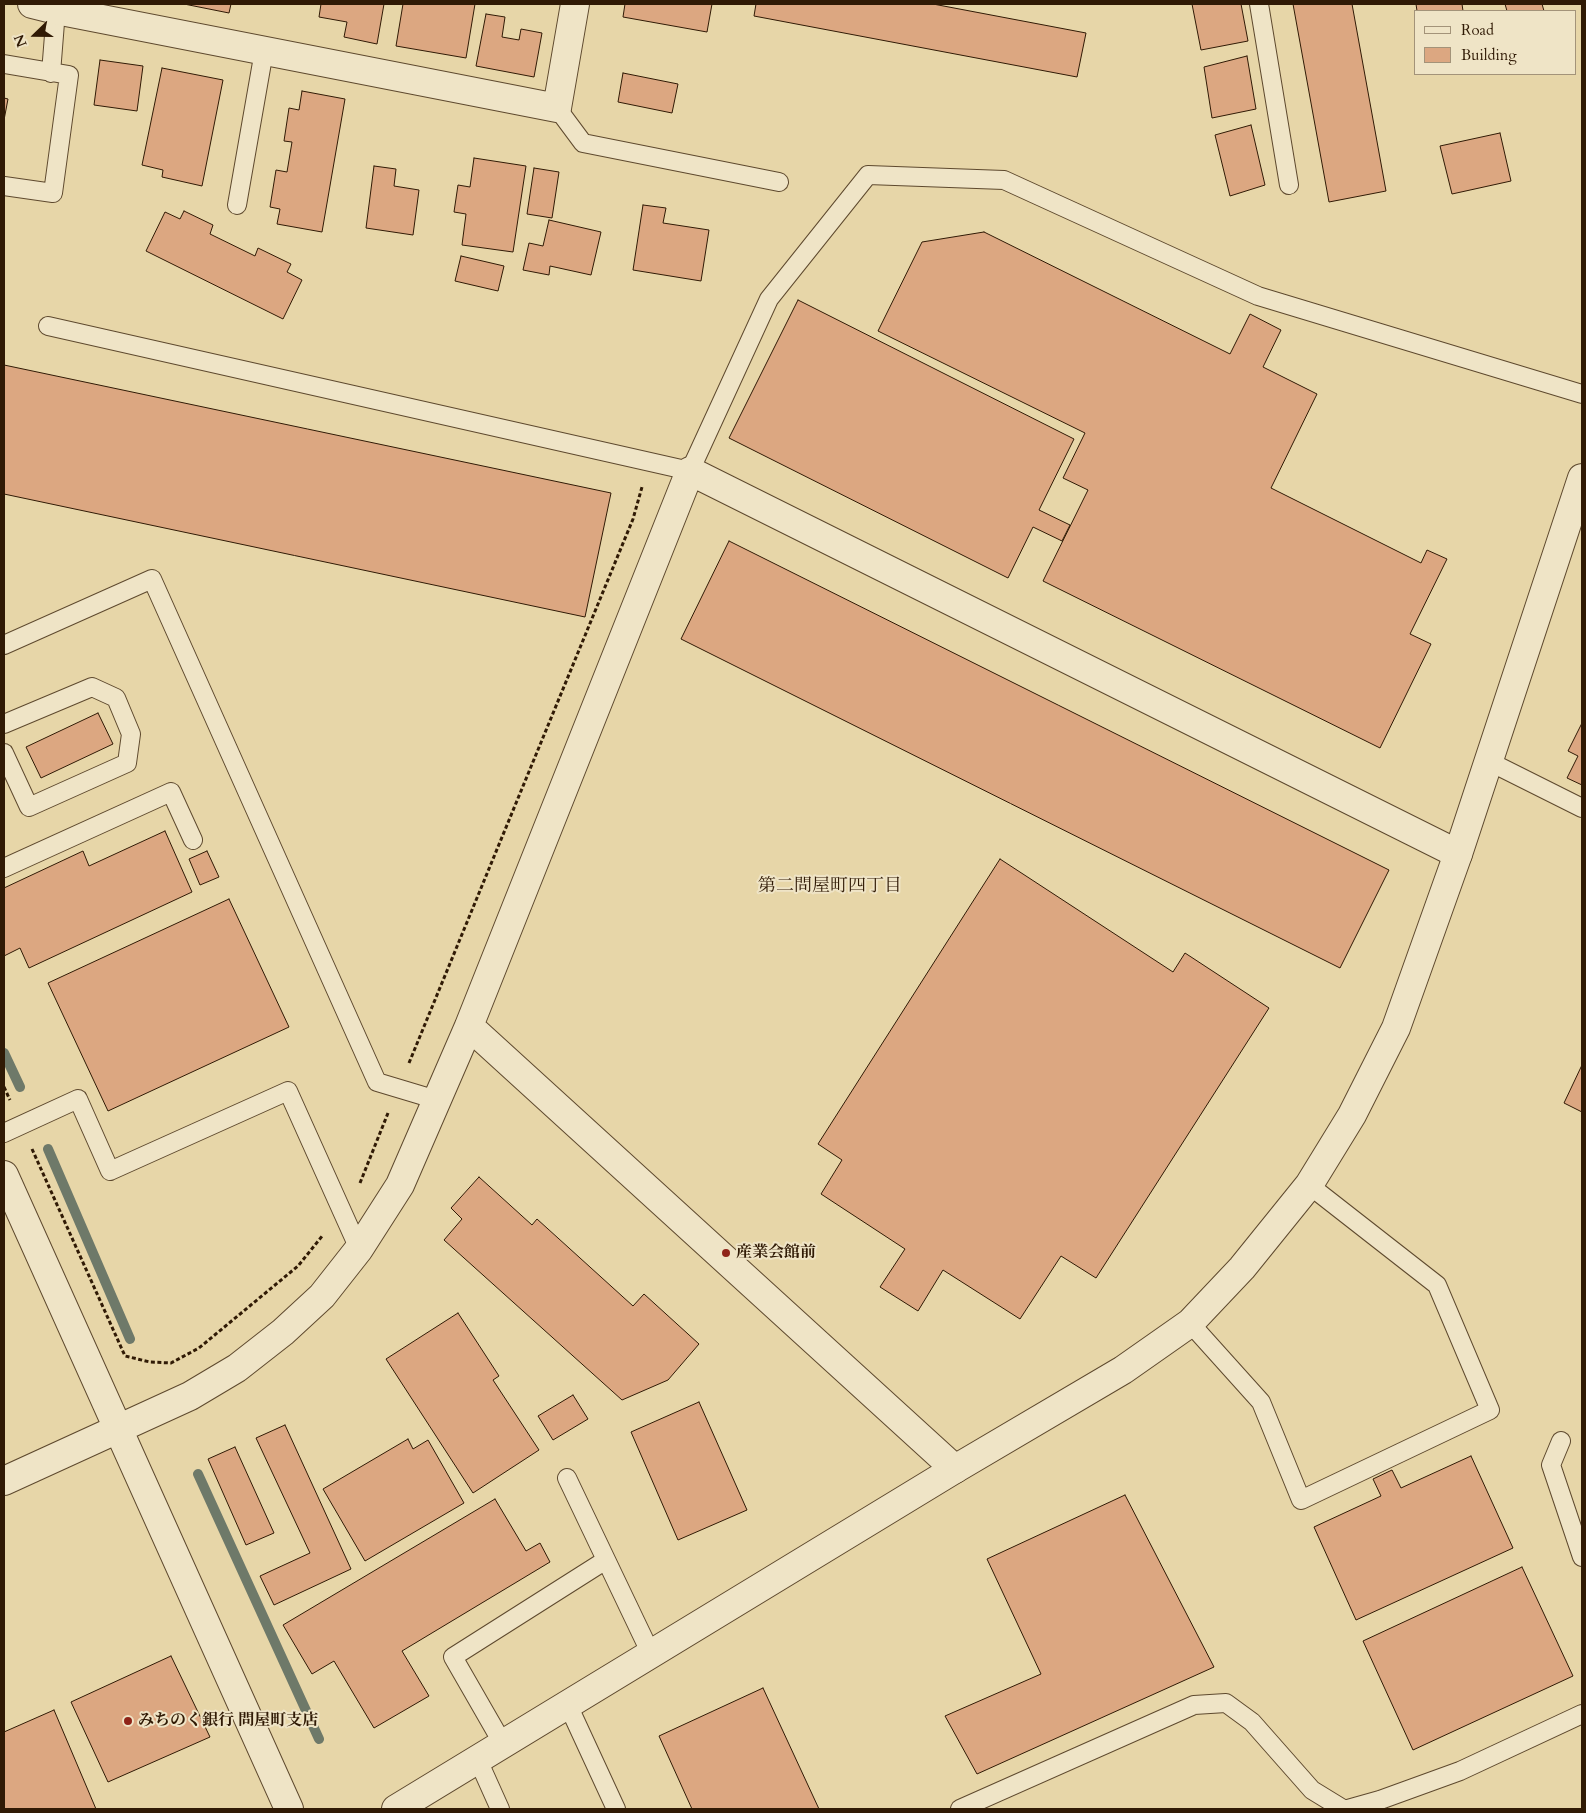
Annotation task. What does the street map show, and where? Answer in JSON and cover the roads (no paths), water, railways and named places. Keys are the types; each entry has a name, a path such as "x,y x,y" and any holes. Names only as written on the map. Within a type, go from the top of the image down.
{"street":[{"path":"44,7 557,108 575,4"},
{"path":"4,1481 190,1396 237,1368 283,1332 322,1296 359,1249 400,1184 469,1026 690,471 1458,854"},
{"path":"396,1809 955,1469 1123,1370 1190,1323 1242,1268 1309,1185 1352,1116 1396,1028 1458,854 1582,478"},
{"path":"469,1026 955,1469"},
{"path":"4,1175 289,1809"}],"lane":[{"path":"1259,4 1289,184"},
{"path":"44,7 51,73"},
{"path":"237,205 264,50"},
{"path":"4,64 69,75 53,193 4,186"},
{"path":"557,108 583,144 779,182"},
{"path":"48,326 690,471 770,299 868,175 1004,180 1258,296 1582,394"},
{"path":"4,645 152,579 377,1082 437,1100"},
{"path":"4,724 92,687 116,698 131,734 127,763 29,807 4,753"},
{"path":"1488,761 1582,808"},
{"path":"4,868 171,792 193,840"},
{"path":"4,1133 78,1099 110,1171 288,1091 359,1249"},
{"path":"1190,1323 1261,1402 1301,1500 1490,1410 1437,1285 1309,1185"},
{"path":"1561,1441 1551,1465 1582,1557"},
{"path":"566,1478 652,1654"},
{"path":"503,1744 453,1656 606,1560"},
{"path":"960,1809 1194,1705 1226,1703 1252,1722 1312,1790 1343,1809"},
{"path":"568,1705 616,1809"},
{"path":"1348,1809 1380,1800 1460,1771 1582,1714"},
{"path":"478,1760 500,1809"}],"waterway":[{"path":"4,1053 20,1087"},
{"path":"48,1149 130,1339"},
{"path":"198,1474 319,1739"}],"place":[{"name":"産業会館前","path":"726,1253"},
{"name":"みちのく銀行 問屋町支店","path":"128,1721"}],"district":[{"name":"第二問屋町四丁目","path":"830,887"}]}
